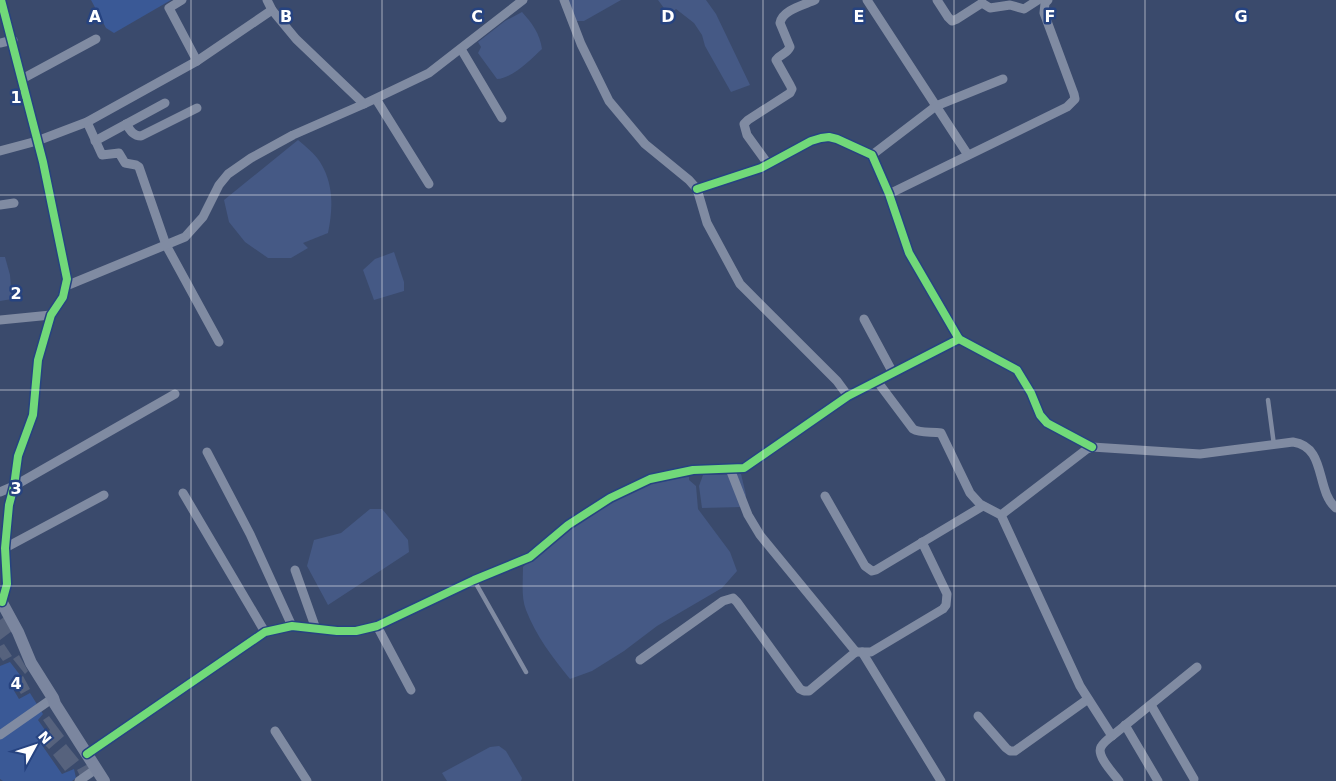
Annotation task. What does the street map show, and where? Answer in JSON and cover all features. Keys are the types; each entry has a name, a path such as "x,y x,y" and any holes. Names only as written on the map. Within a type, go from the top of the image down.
{"street":[{"path":"1,0 37,141 67,280 63,297 51,315 38,360 33,415 18,456 9,505 5,548 8,584 1,600 18,632 31,663 104,781"},
{"path":"182,0 169,8 197,62"},
{"path":"267,0 272,10 296,39 364,104"},
{"path":"564,0 580,44 609,101 645,144 689,180 696,189 707,223 740,284 837,381 848,396"},
{"path":"768,164 747,135 744,124 790,93 792,89 776,60 778,56 788,51 790,47 780,18 788,12 815,0"},
{"path":"866,0 968,155"},
{"path":"889,194 1067,107 1075,99 1044,13 1044,1 1024,9 1010,5 990,8 982,3 957,19 952,20 937,0"},
{"path":"66,286 185,237 203,217 219,185 228,174 250,158 293,135 376,99 429,73 517,2"},
{"path":"0,151 37,141 87,122 197,62 272,10"},
{"path":"22,79 96,39"},
{"path":"0,43 12,40"},
{"path":"461,49 502,118"},
{"path":"872,156 936,106 1003,79"},
{"path":"376,99 429,184"},
{"path":"95,142 165,103"},
{"path":"126,124 132,133 136,136 141,136 197,108"},
{"path":"87,122 102,155 119,153 125,163 136,165 139,168 166,245 219,342"},
{"path":"696,189 754,170 811,141 829,137 872,156 889,194 908,252 958,339 1016,370 1031,393 1040,415 1047,423 1092,447 1194,454 1293,442 1300,443 1312,451 1325,493 1328,500 1336,508"},
{"path":"0,205 14,203"},
{"path":"0,320 51,315"},
{"path":"864,319 893,373"},
{"path":"87,754 265,632 292,626 356,631 377,626 474,580 530,557 568,525 610,498 650,479 693,470 744,468 848,396 958,339"},
{"path":"877,381 913,429 917,432 935,431 941,433 970,493 983,506 1001,515 1077,679 1112,736"},
{"path":"0,492 14,486 175,394"},
{"path":"1001,515 1092,447"},
{"path":"207,452 250,534 292,626"},
{"path":"730,468 748,515 760,534 859,652 941,781"},
{"path":"183,493 265,632"},
{"path":"5,548 104,494"},
{"path":"825,496 868,570 876,570 983,506"},
{"path":"640,660 723,601 733,598 800,689 809,691 859,652 871,652 943,609 946,605 947,594 922,542"},
{"path":"295,570 316,629"},
{"path":"377,626 411,690"},
{"path":"1119,781 1099,753 1100,748 1125,725 1197,667"},
{"path":"0,735 53,698"},
{"path":"978,716 1006,748 1010,751 1015,751 1088,699"},
{"path":"1151,704 1194,780"},
{"path":"1125,725 1158,781"},
{"path":"275,731 307,781"},
{"path":"79,781 96,768"}],"lane":[{"path":"1268,400 1274,445"},
{"path":"474,580 526,672"}],"shaded area":[{"path":"91,0 171,0 114,33 106,28"},
{"path":"567,0 621,0 584,21 572,21"},
{"path":"658,0 706,0 716,14 750,85 731,92 694,23 676,9 669,15"},
{"path":"522,12 535,29 542,49 509,76 497,79 478,53 481,47 478,42 505,21"},
{"path":"298,140 318,159 328,179 331,215 328,233 303,243 308,248 291,258 268,258 245,242 229,222 224,200"},
{"path":"394,252 404,282 404,291 374,300 363,270 375,259"},
{"path":"0,257 5,257 10,275 12,299 0,301"},
{"path":"741,474 746,495 742,507 702,508 699,486 703,475"},
{"path":"689,477 689,480 696,486 698,509 730,552 737,571 722,588 657,626 624,651 592,671 570,679 551,655 530,620 524,605 523,567 553,537 650,479"},
{"path":"370,509 382,509 408,540 409,552 328,605 307,566 314,540 341,533"},
{"path":"10,662 20,675 10,684 19,699 30,693 43,714 38,720 45,730 37,738 62,774 74,769 76,778 72,781 3,781 0,779 0,666"},
{"path":"499,746 506,751 522,778 521,781 447,781 442,773 490,747"}],"building":[{"path":"4,617 12,631 0,640 0,620"},
{"path":"4,644 12,656 3,661 0,657 0,646"},
{"path":"19,655 28,671 25,674 13,659"},
{"path":"23,676 30,689 21,694 13,682"},
{"path":"49,716 64,736 49,749 40,740 50,730 43,720"},
{"path":"66,744 79,760 65,771 53,755"},
{"path":"88,764 90,768 80,776 77,770"}],"cycle path":[{"path":"1,0 43,162 67,279 63,297 51,315 38,360 33,415 18,456 9,505 5,548 7,584 2,602"},
{"path":"697,189 761,168 811,141 821,138 837,139 872,155 889,194 909,253 959,339 1017,370 1031,393 1040,415 1047,423 1092,447"},
{"path":"87,754 265,632 292,626 337,631 356,631 377,626 474,580 530,557 568,525 610,498 650,479 693,470 744,468 848,396 959,339"}]}
